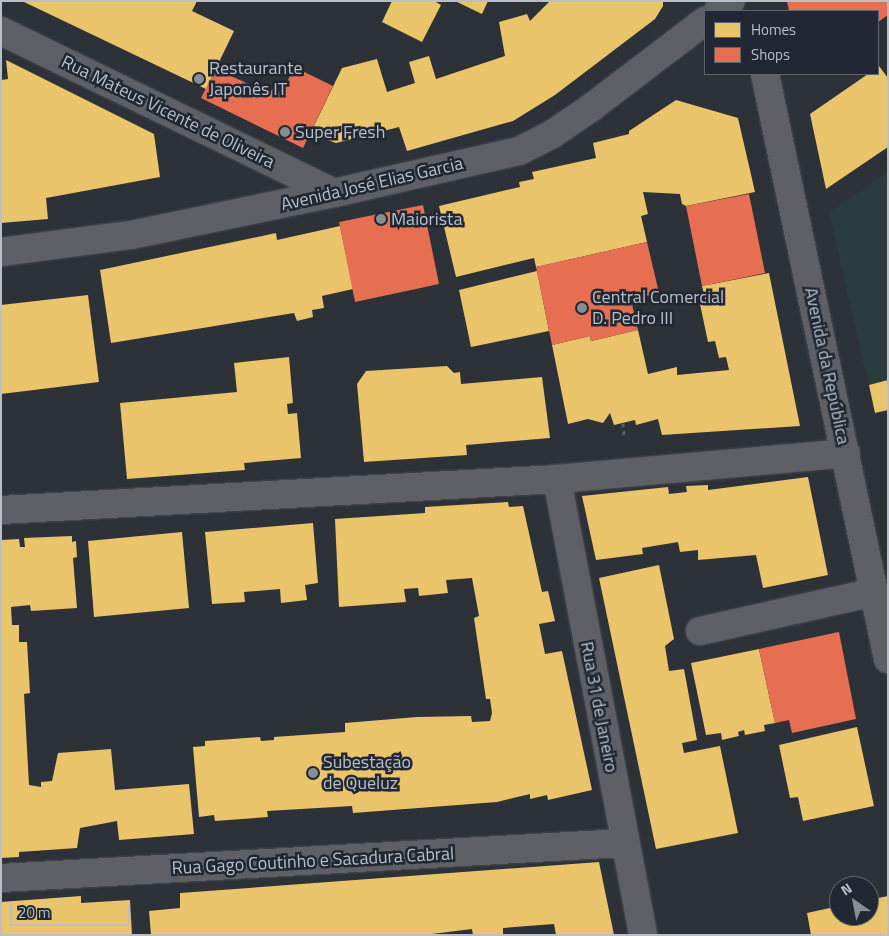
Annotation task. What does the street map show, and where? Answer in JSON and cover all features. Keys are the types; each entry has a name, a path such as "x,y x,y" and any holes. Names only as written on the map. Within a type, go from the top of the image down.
{"street":[{"path":"719,10 731,1"},
{"name":"Avenida José Elias Garcia","path":"1,252 131,235 334,193 519,151 551,135 592,107 704,22"},
{"name":"Rua Mateus Vicente de Oliveira","path":"1,31 334,193"},
{"name":"Avenida da República","path":"764,75 846,453 888,660"},
{"path":"1,510 557,479 846,453"},
{"name":"Rua 31 de Janeiro","path":"557,479 624,843 643,935"},
{"path":"700,631 874,592"},
{"name":"Rua Gago Coutinho e Sacadura Cabral","path":"1,878 624,843"}],"shaded area":[{"path":"888,172 888,410 875,413 829,212"}],"building: Homes":[{"path":"22,1 197,1 192,11 234,31 206,89"},
{"path":"392,1 434,1 441,5 422,42 382,22"},
{"path":"455,1 488,1 482,14"},
{"path":"550,1 663,1 663,6 655,19 555,95 513,121 407,151 399,127 336,143 310,134 342,68 377,59 387,92 415,83 409,62 429,56 436,79 505,56 499,22 527,14 530,21"},
{"path":"6,60 154,134 160,177 46,198 48,219 1,223 1,80 8,79"},
{"path":"879,66 888,78 888,147 826,189 810,114 867,75 879,75"},
{"path":"676,100 738,118 755,192 686,206 682,204 680,194 643,192 648,214 641,216 647,242 536,267 534,258 456,277 439,206 520,187 519,182 534,179 532,172 596,158 593,143 629,134 629,131"},
{"path":"340,226 353,289 322,296 324,308 312,310 313,317 297,321 294,313 111,343 100,270 276,233 277,240"},
{"path":"537,271 549,331 471,347 459,290"},
{"path":"769,273 800,426 662,435 658,419 636,425 635,420 614,425 610,413 603,423 588,419 568,424 552,345 590,336 591,341 638,330 648,374 677,367 677,375 729,370 726,357 719,358 715,341 708,342 700,304 706,303 702,286"},
{"path":"88,295 99,382 1,394 1,305"},
{"path":"289,357 293,403 287,404 288,414 297,413 301,458 244,463 245,470 127,479 120,403 237,392 234,363"},
{"path":"447,366 454,373 460,372 461,384 542,377 550,438 466,445 467,455 364,462 357,384 366,371"},
{"path":"888,380 888,410 875,413 869,385"},
{"path":"808,477 828,575 763,588 756,555 698,560 698,550 680,552 678,542 642,548 643,554 596,560 582,496 668,487 669,494 687,492 686,486 708,485 708,490"},
{"path":"508,502 509,507 523,506 542,592 548,591 555,621 539,624 545,654 562,651 592,790 548,800 547,795 530,799 530,794 497,802 353,813 352,806 267,811 268,817 215,821 214,815 199,817 193,747 205,746 205,741 260,737 261,741 274,740 274,737 345,732 345,723 417,717 471,716 472,722 490,721 492,713 490,699 486,699 474,618 479,616 472,578 446,580 448,593 419,596 418,588 404,589 406,602 339,607 335,519 425,513 425,507"},
{"path":"313,523 318,583 305,585 307,600 281,603 280,589 244,592 245,602 212,604 205,532"},
{"path":"182,532 189,608 94,617 88,541"},
{"path":"72,536 72,542 76,541 77,557 73,558 77,608 31,611 30,605 11,607 12,625 19,625 19,642 27,642 30,693 24,694 29,785 41,787 41,782 52,781 58,753 111,749 115,790 189,784 194,834 119,840 117,821 80,828 77,848 19,852 19,857 1,858 1,540 19,539 20,547 25,547 24,538"},
{"path":"659,565 674,639 665,646 669,671 684,669 697,740 682,743 684,753 720,746 738,833 656,849 599,578"},
{"path":"759,649 775,723 764,725 765,731 745,735 744,730 738,732 739,736 722,740 721,733 706,735 691,663"},
{"path":"857,727 874,806 803,821 798,797 790,798 779,745"},
{"path":"599,862 614,935 556,935 554,924 503,928 503,935 473,935 472,929 424,935 151,935 149,911 180,908 180,893"},
{"path":"81,896 81,903 130,900 132,935 1,935 1,902"},
{"path":"888,896 888,935 811,935 807,913 829,908 829,926 879,926 879,898"}],"building: Shops":[{"path":"787,1 888,1 888,15 879,21 879,10 789,10"},
{"path":"294,67 333,86 303,148 201,98 216,69 270,94 272,89 282,93"},
{"path":"749,194 765,273 702,286 686,206"},
{"path":"423,205 439,284 355,302 339,222"},
{"path":"647,242 659,293 631,300 638,330 591,341 590,336 552,345 536,267"},
{"path":"839,632 856,719 792,733 789,720 775,723 759,649"}],"place":[{"name":"Restaurante Japonês IT","path":"199,79"},
{"name":"Super Fresh","path":"285,132"},
{"name":"Maiorista","path":"381,219"},
{"name":"Central Comercial D. Pedro III","path":"582,308"},
{"name":"Subestação de Queluz","path":"313,773"}]}
